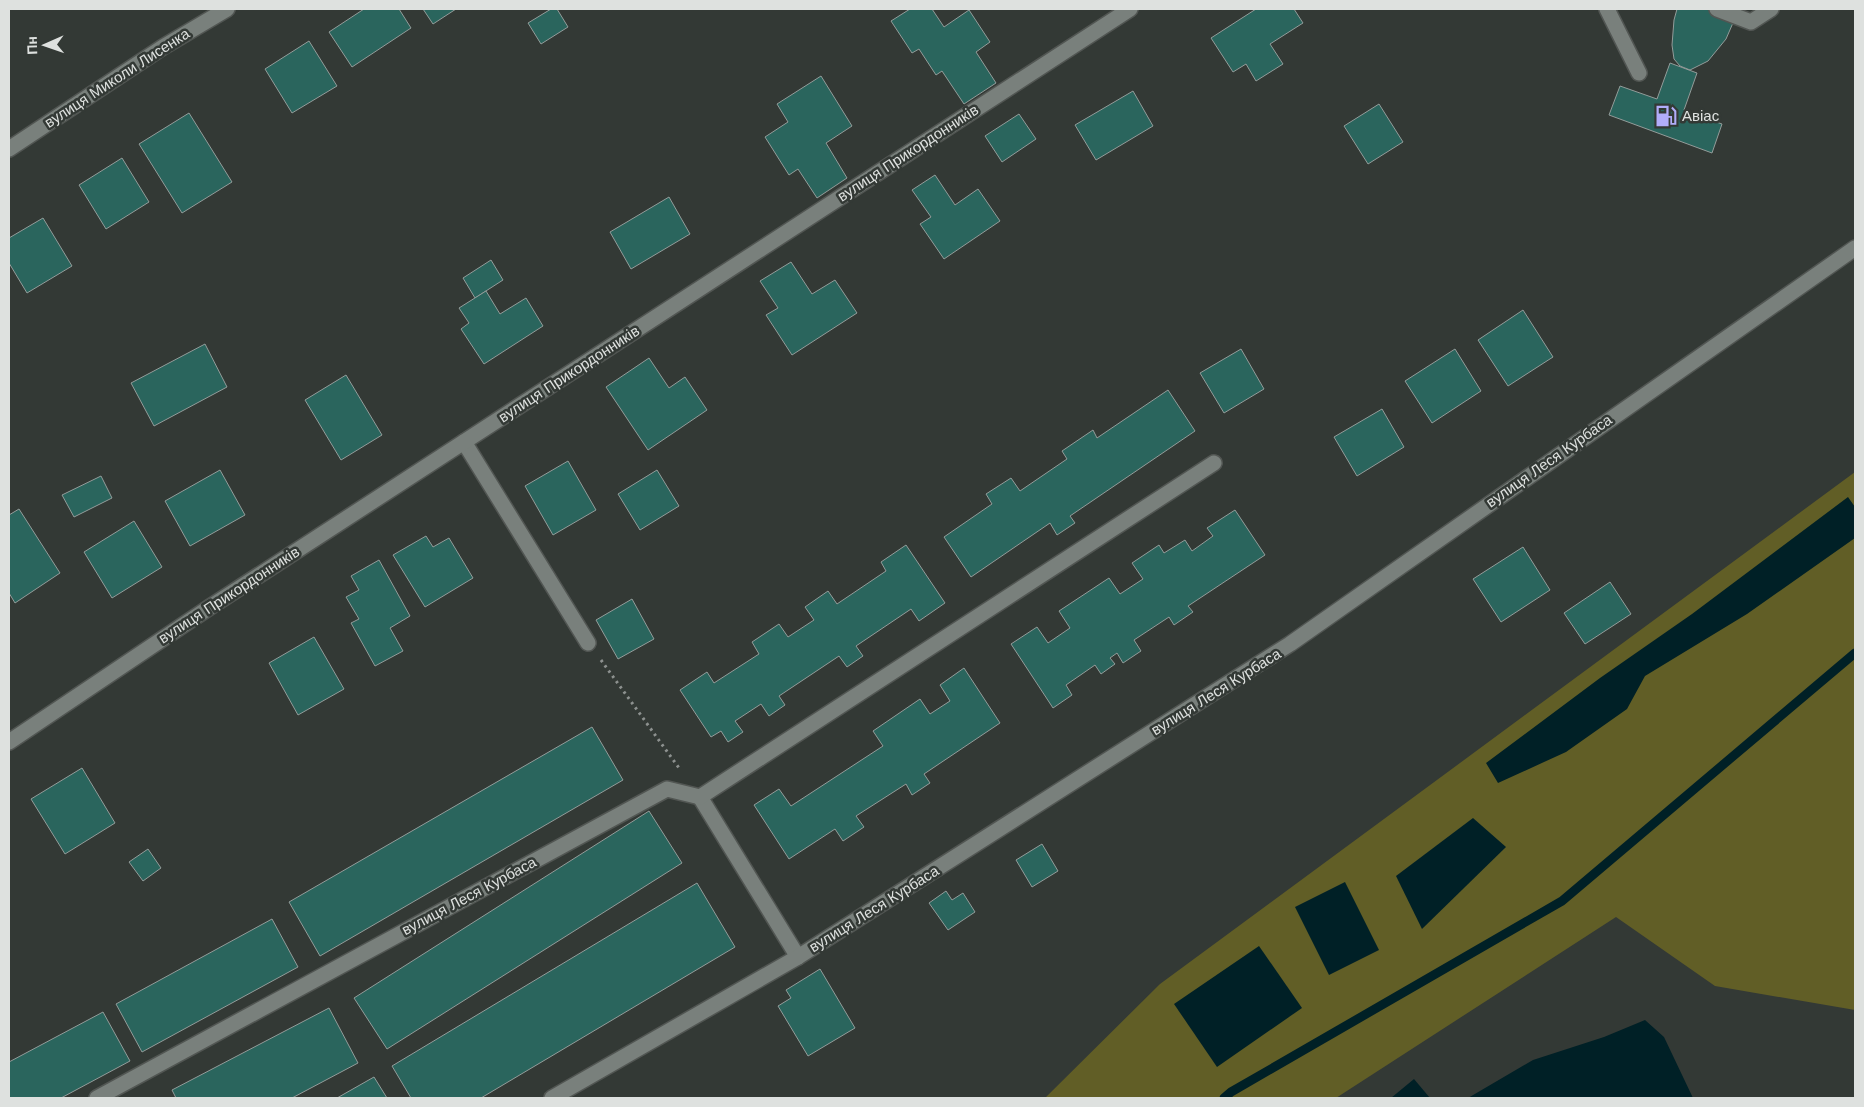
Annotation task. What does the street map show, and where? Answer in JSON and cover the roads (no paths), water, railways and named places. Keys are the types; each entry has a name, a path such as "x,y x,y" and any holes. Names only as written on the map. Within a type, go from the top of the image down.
{"street":[{"name":"вулиця Миколи Лисенка","path":"9,149 163,47 227,9"},
{"name":"вулиця Прикордонників","path":"9,742 210,607 1130,9"},
{"path":"1607,9 1640,73"},
{"path":"1717,9 1751,22 1771,9"},
{"name":"вулиця Леся Курбаса","path":"552,1098 798,957 1290,644 1855,248"},
{"path":"464,442 588,643"},
{"path":"798,957 700,797 1214,463"},
{"name":"вулиця Леся Курбаса","path":"97,1098 667,789 700,797"}],"water":[{"path":"1848,497 1855,507 1855,538 1747,614 1645,676 1627,709 1566,752 1498,783 1486,763 1600,678 1692,614"},
{"path":"1473,818 1506,847 1422,929 1396,876"},
{"path":"1345,882 1379,950 1329,975 1295,907"},
{"path":"1259,946 1302,1008 1217,1067 1174,1004"},
{"path":"1645,1020 1664,1037 1693,1098 1468,1098 1533,1060 1604,1037"},
{"path":"1414,1079 1430,1098 1391,1098"}],"waterway":[{"path":"1224,1098 1231,1092 1562,901 1855,653"}],"place":[{"name":"Авіас","path":"1666,116"}]}
